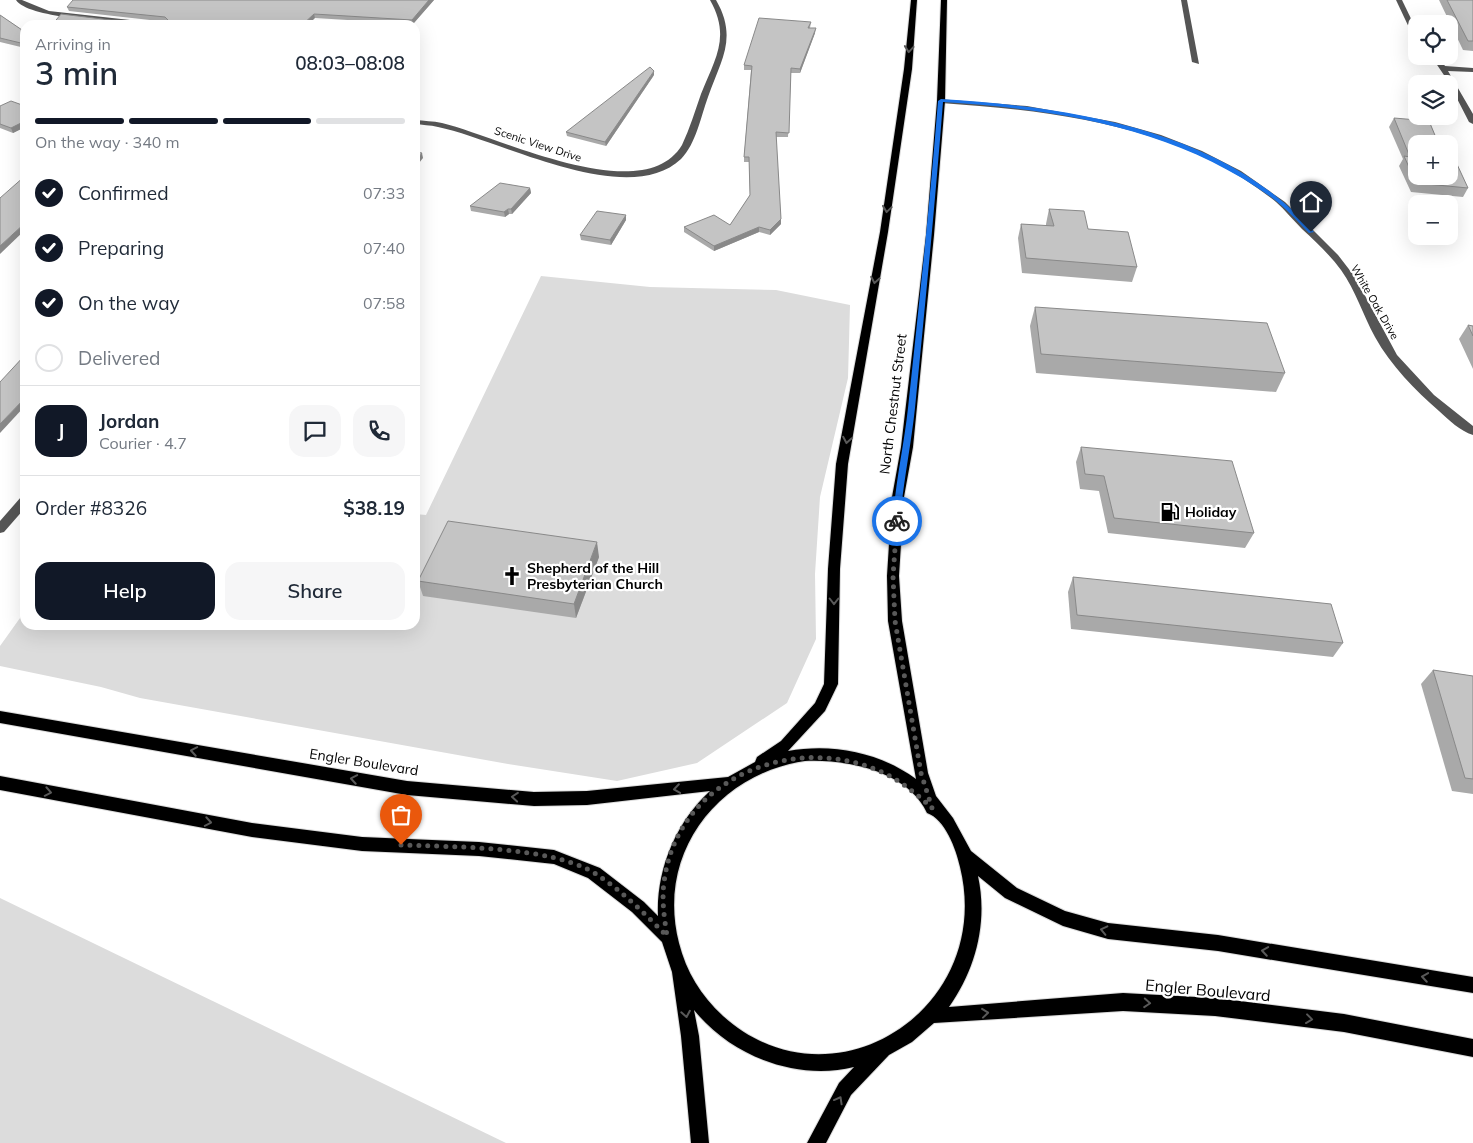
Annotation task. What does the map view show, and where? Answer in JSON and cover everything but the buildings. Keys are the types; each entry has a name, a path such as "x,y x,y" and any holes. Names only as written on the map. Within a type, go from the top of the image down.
{"main road":[{"path":"700,1143 690,1036 678,966 667,936 662,905 665,875 673,848 686,822 704,800 725,782 750,769 786,744 820,707 831,684 834,569 842,464 885,222 908,69 914,0"},
{"name":"North Chestnut Street","path":"932,808 921,773 895,621 893,576 898,497 908,437 930,236 941,101 944,0"},
{"name":"Engler Boulevard","path":"0,716 417,789 534,799 587,798 663,791 725,782"},
{"path":"678,966 695,994 719,1019 756,1042 780,1052 814,1059 849,1058 882,1050 913,1035 937,1016 956,993 969,966 976,939 978,910 974,882 965,855 951,831 932,808 911,789 886,774 859,764 832,758 795,758 776,761 750,769"},
{"path":"0,783 252,830 362,844 479,848 554,857 594,873 638,907 667,936"},
{"path":"965,855 1011,893 1063,918 1108,931 1218,943 1473,985"},
{"name":"Engler Boulevard","path":"937,1016 1042,1006 1132,1002 1215,1007 1344,1023 1473,1048"},
{"path":"816,1143 845,1089 882,1050"}],"street":[{"path":"19,0 26,6 48,13 113,20"},
{"name":"Scenic View Drive","path":"420,123 440,125 574,169 623,174 650,171 666,166 678,157 724,49 721,11 713,0"},
{"path":"1184,0 1196,62"},
{"path":"1399,0 1408,20"},
{"path":"1441,65 1473,122"},
{"path":"1443,68 1473,70"},
{"name":"White Oak Drive","path":"941,101 998,104 1044,110 1139,130 1198,152 1235,171 1274,197 1323,244 1349,276 1392,356 1426,394 1473,431"},
{"path":"0,529 20,506"}],"shaded area":[{"path":"541,276 650,287 776,290 850,305 848,378 820,497 815,574 816,639 787,703 697,763 617,781 508,764 140,698 101,687 0,666 0,646 20,618 20,630 420,630 420,514 426,515"},
{"path":"0,898 506,1143 0,1143"}],"way so far":[{"path":"401,845 479,848 554,857 594,873 638,907 667,936 662,905 665,875 673,848 686,822 704,800 725,782 750,769 776,761 804,757 832,758 859,764 886,774 911,789 932,808 921,773 895,621 893,576 897,521"}],"place":[{"name":"Holiday","path":"1170,512"},
{"name":"Shepherd of the Hill Presbyterian Church","path":"512,576"}],"route":[{"path":"897,521 898,497 907,447 930,236 941,101 998,104 1044,110 1139,130 1198,152 1235,171 1274,197 1311,232"}]}
